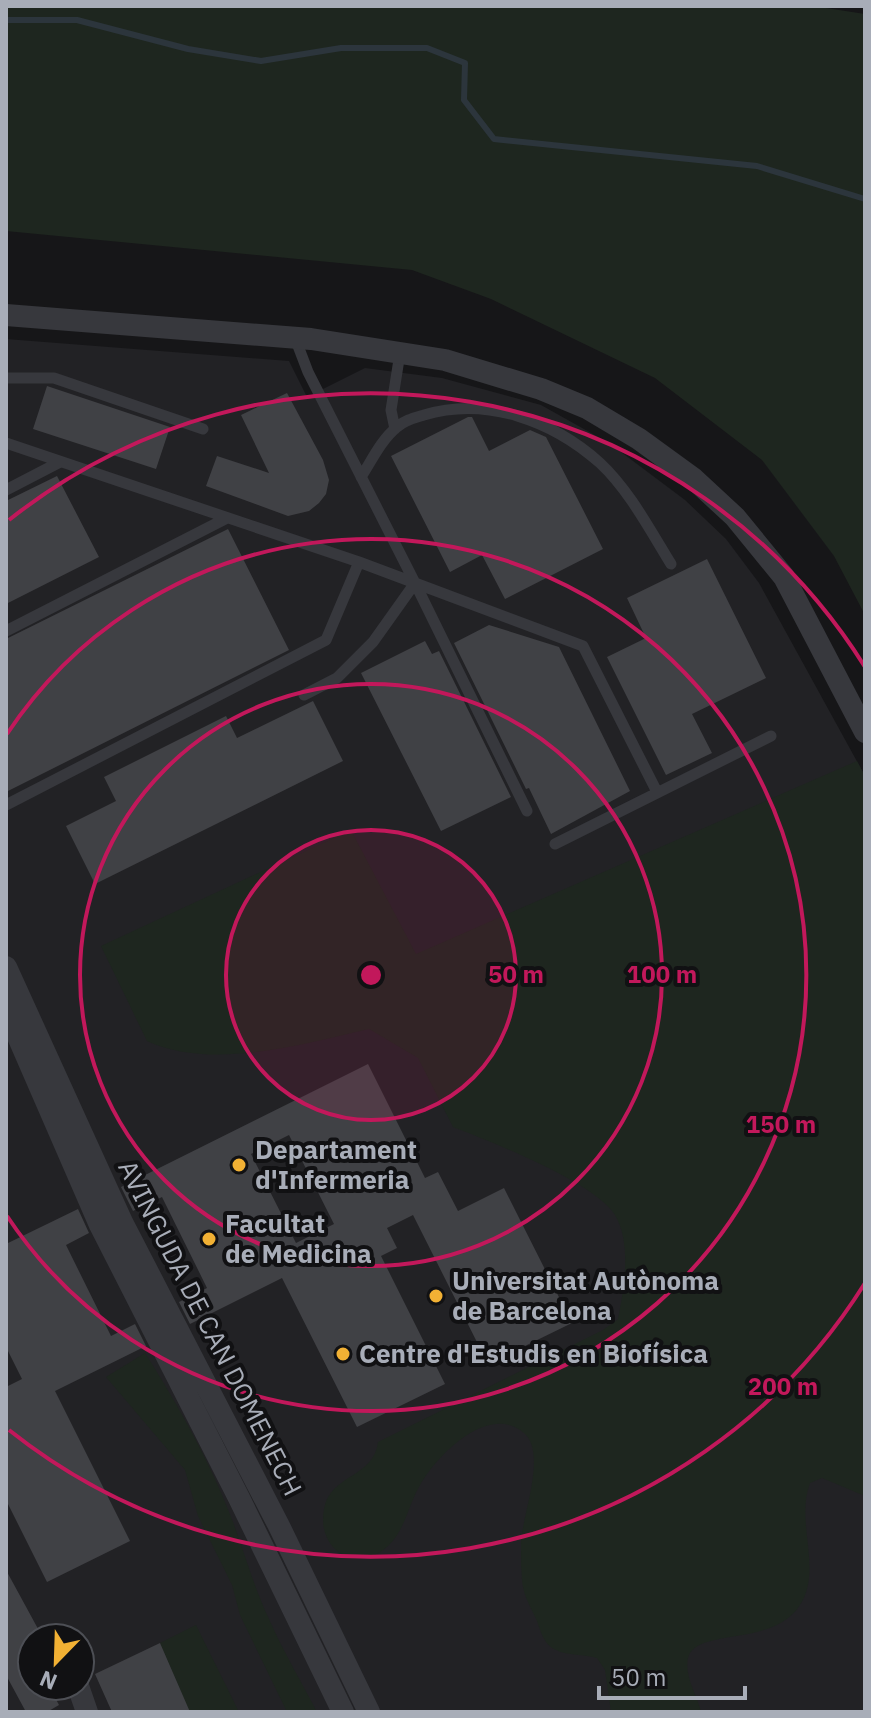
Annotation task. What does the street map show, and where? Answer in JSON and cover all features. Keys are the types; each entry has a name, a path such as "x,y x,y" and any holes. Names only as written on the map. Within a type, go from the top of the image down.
{"street":[{"path":"6,315 295,338 445,360 541,389 587,408 639,439 694,479 735,517 784,577 865,732"},
{"name":"AVINGUDA DE CAN DOMENECH","path":"6,967 122,1222 279,1526 369,1712"},
{"name":"AVINGUDA DE CAN DOMENECH","path":"6,1009 100,1225 239,1498 343,1712"}],"lane":[{"path":"295,338 308,372 527,811"},
{"path":"395,429 391,410 400,353"},
{"path":"6,378 54,378 203,429"},
{"path":"361,477 384,441 407,420 444,409 507,413 560,433 601,464 638,511 671,564"},
{"path":"6,443 359,562 583,646 657,792"},
{"path":"6,490 60,462"},
{"path":"6,631 227,518"},
{"path":"6,805 326,640 359,562"},
{"path":"304,695 337,678 373,642 415,583"},
{"path":"555,844 771,736"}],"shaded area":[{"path":"6,6 813,6 865,14 865,615 834,556 762,460 655,378 491,299 412,270 6,231"},
{"name":"Universitat Autònoma de Barcelona","path":"6,339 289,361 307,397 365,368 442,378 541,405 609,443 685,500 726,539 759,583 865,776 865,1712 6,1712"},
{"path":"857,761 865,776 865,1496 822,1478 810,1483 805,1513 809,1576 800,1605 788,1618 772,1627 705,1643 694,1649 687,1665 701,1712 611,1712 605,1670 597,1658 552,1648 542,1634 524,1591 521,1545 532,1486 534,1455 524,1433 510,1425 495,1424 464,1437 427,1475 394,1540 376,1554 352,1558 341,1554 326,1536 323,1524 324,1509 334,1489 369,1463 378,1442 603,1330 618,1319 625,1253 615,1215 587,1190 565,1177 453,1127 418,1058 369,1029 287,1047 228,1054 172,1050 147,1041 101,946 351,830 416,954"},
{"path":"145,1353 182,1414 215,1478 264,1607 317,1712 287,1712 240,1615 232,1585 198,1516 185,1470 106,1377"},
{"path":"196,1625 239,1712 188,1712 160,1708 183,1697 160,1643"}],"building":[{"path":"47,386 170,427 156,469 33,429"},
{"path":"287,393 323,460 329,480 326,494 319,503 309,511 288,516 206,486 217,456 269,473 241,415"},
{"path":"472,417 489,451 530,430 546,437 603,549 505,599 482,555 450,572 391,456"},
{"path":"57,476 99,557 6,604 6,501"},
{"path":"228,529 289,650 6,792 6,639"},
{"path":"707,559 766,678 692,714 712,753 666,775 607,657 646,638 627,598"},
{"path":"489,625 559,647 630,791 551,834 454,643"},
{"path":"425,641 432,654 439,651 511,797 441,831 361,673"},
{"path":"313,701 343,761 95,884 66,826 116,801 104,777 226,716 237,738"},
{"path":"368,1064 425,1178 438,1172 458,1211 504,1188 572,1323 488,1364 413,1215 387,1228 397,1248 381,1256 445,1384 357,1427 282,1278 190,1324 179,1302 207,1288 162,1197 133,1211 121,1187","holes":["289,1135 334,1224 296,1243 251,1154"]},
{"path":"78,1209 89,1233 66,1245 111,1336 135,1324 146,1346 55,1391 130,1541 47,1582 6,1500 6,1387 22,1379 6,1347 6,1244"},
{"path":"6,1570 34,1622 16,1622 16,1694 6,1675"},
{"path":"160,1643 190,1712 112,1712 96,1674"},
{"path":"21,1702 57,1702 59,1705 47,1712 26,1712"}],"waterway":[{"path":"6,20 77,20 188,49 261,61 341,48 427,48 465,63 464,100 494,139 757,166 865,199"}],"place":[{"name":"Departament d'Infermeria","path":"239,1165"},
{"name":"Facultat de Medicina","path":"209,1239"},
{"name":"Universitat Autònoma de Barcelona","path":"436,1296"},
{"name":"Centre d'Estudis en Biofísica","path":"343,1354"}]}
